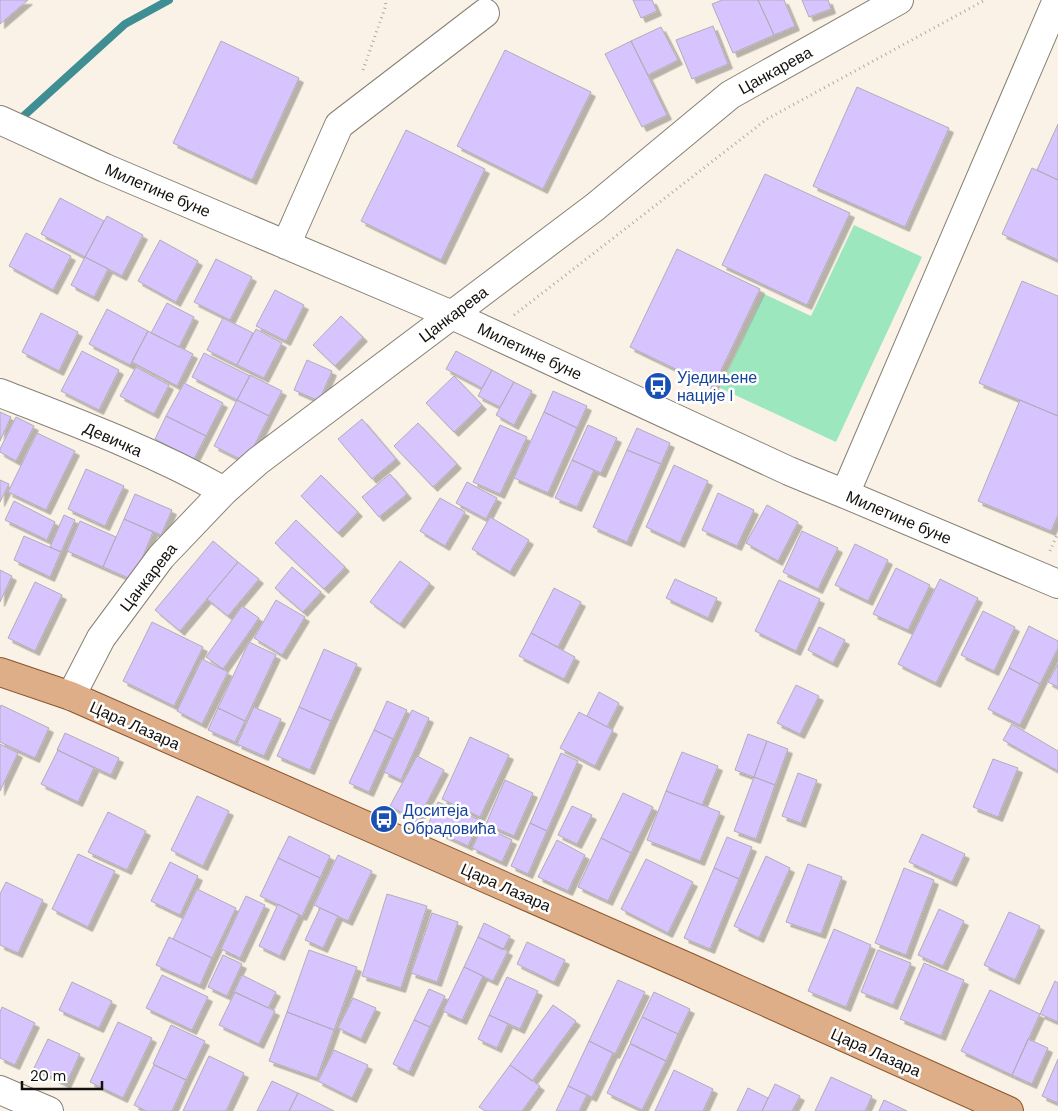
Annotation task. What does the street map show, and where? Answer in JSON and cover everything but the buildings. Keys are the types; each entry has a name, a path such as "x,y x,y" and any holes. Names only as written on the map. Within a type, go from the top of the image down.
{"main road":[{"name":"Цара Лазара","path":"0,672 71,696 690,968 1009,1111"}],"street":[{"name":"Цанкарева","path":"71,696 101,638 161,557 224,491 258,461 595,207 730,95 899,0"},
{"path":"845,494 1057,0"},
{"path":"286,245 339,125 485,13"},
{"name":"Милетине буне","path":"0,120 105,168 452,315 789,471 1058,584"},
{"name":"Девичка","path":"0,393 96,430 201,478 224,491"},
{"path":"0,1090 49,1111"}],"path":[{"path":"361,76 386,5 385,0"},
{"path":"512,316 767,119 985,0"}],"green space":[{"path":"854,225 922,257 836,442 720,388 764,294 811,316"}],"waterway":[{"path":"17,122 125,24 169,0"}],"place":[{"name":"Уједињене нације I","path":"658,386"},
{"name":"Доситеја Обрадовића","path":"384,819"}]}
